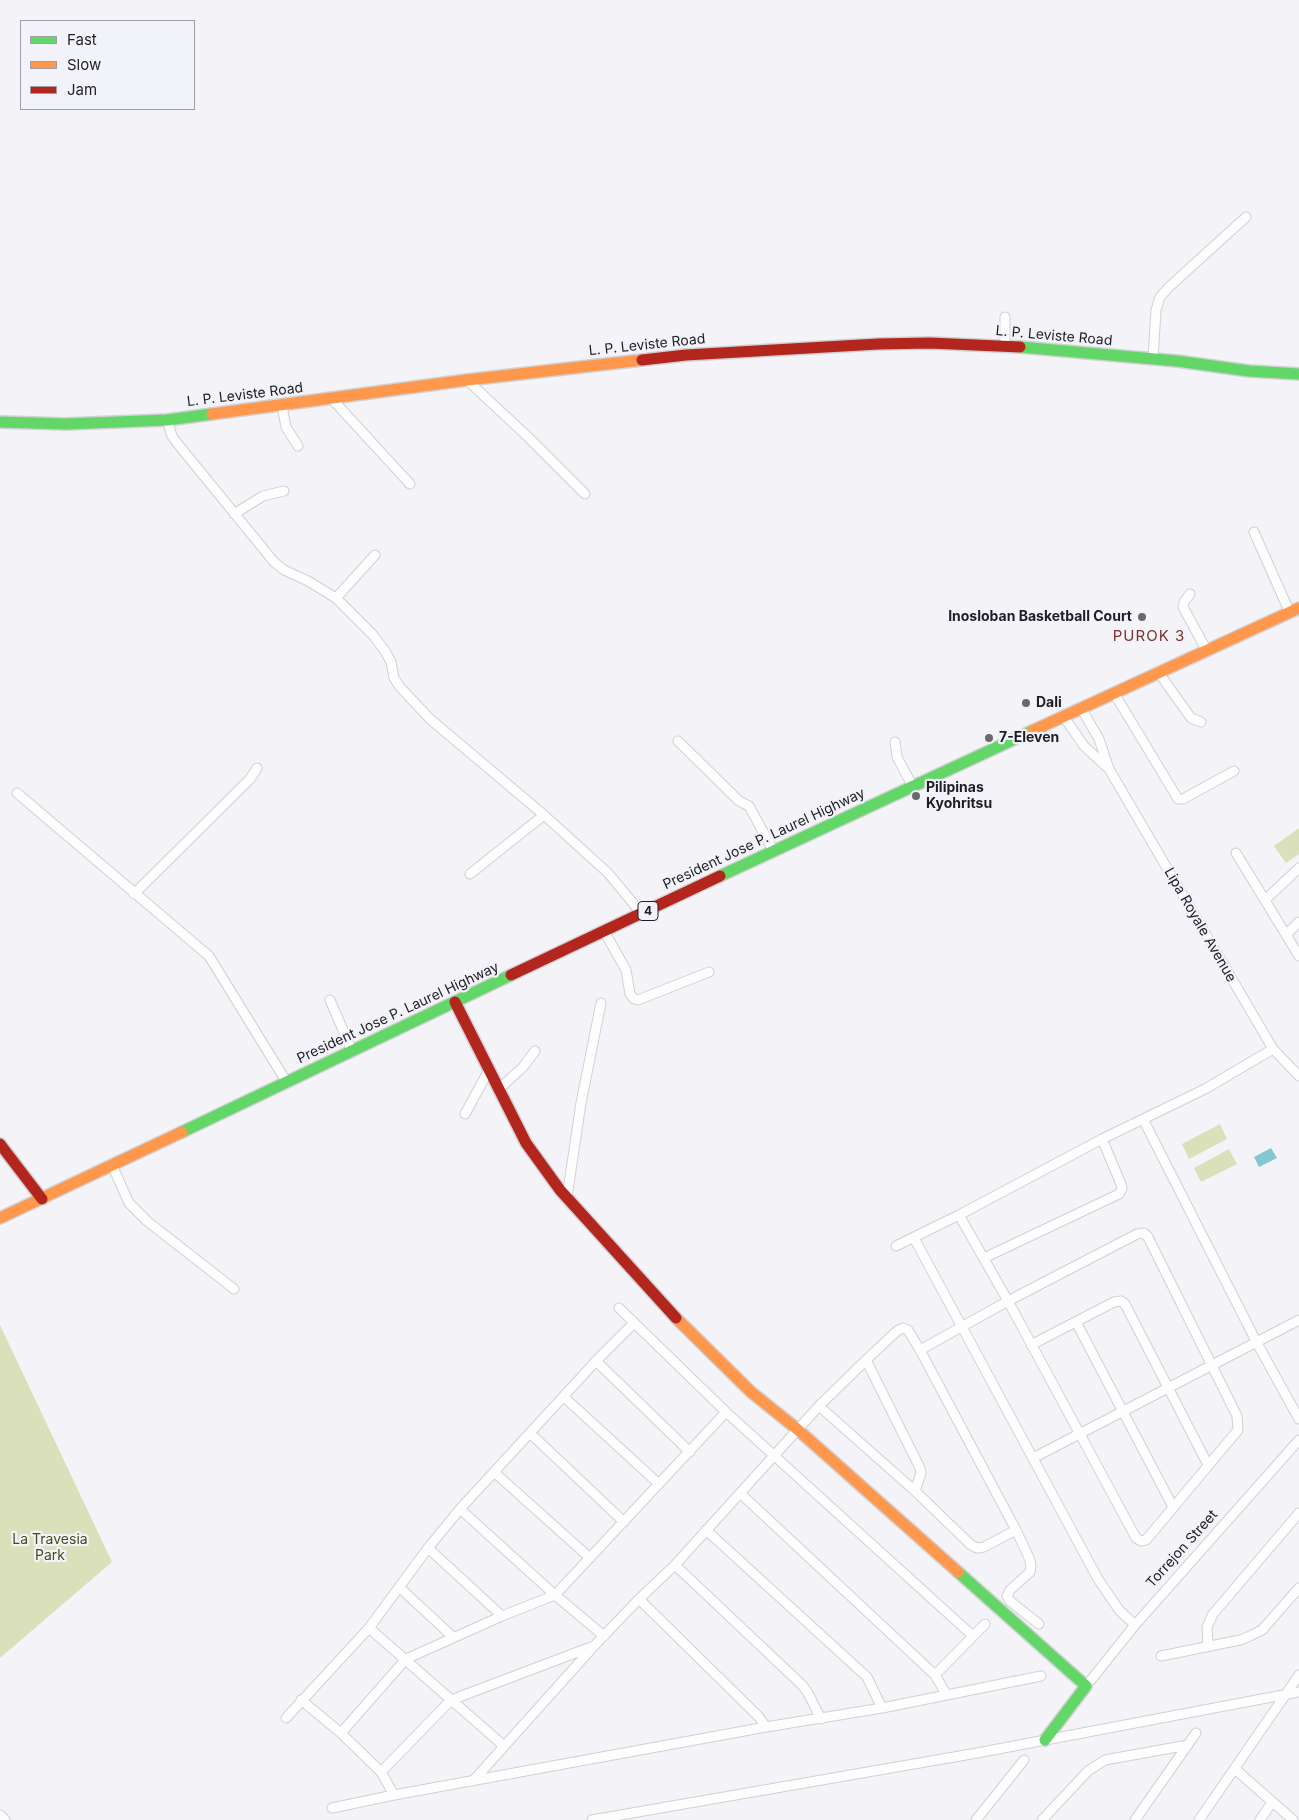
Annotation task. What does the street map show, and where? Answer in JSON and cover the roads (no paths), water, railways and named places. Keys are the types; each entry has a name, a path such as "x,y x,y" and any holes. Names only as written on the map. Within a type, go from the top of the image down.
{"main road":[{"name":"L. P. Leviste Road","path":"0,422 66,424 167,420 467,380 686,355 886,344 930,343 1005,346 1153,359 1249,371 1299,374"},
{"name":"President Jose P. Laurel Highway","path":"0,1218 773,850 1296,610"},
{"path":"455,1002 526,1143 567,1197 699,1343 751,1392 797,1429 1088,1683"},
{"path":"0,1144 42,1199"},
{"name":"Torrejon Street","path":"1045,1740 1088,1683"}],"street":[{"path":"1153,359 1156,310 1160,297 1246,217"},
{"path":"1005,317 1005,346"},
{"path":"467,380 585,494"},
{"path":"332,399 410,484"},
{"path":"282,406 286,427 298,446"},
{"path":"167,420 172,436 177,443 274,562 284,570 308,580 336,598 373,635 385,651 394,678 424,713 441,730 481,761 544,815 608,873 642,914"},
{"path":"234,514 263,496 284,490"},
{"path":"1254,532 1296,610"},
{"path":"336,598 375,555"},
{"path":"1190,594 1183,607 1207,651"},
{"path":"1158,673 1191,718 1201,722"},
{"path":"1114,693 1178,799 1183,800 1234,771"},
{"name":"Lipa Royale Avenue","path":"1081,708 1099,739 1109,769 1273,1049 1299,1076"},
{"name":"Lipa Royale Avenue","path":"1064,717 1084,746 1109,769"},
{"path":"678,741 738,801 749,806 773,850"},
{"path":"895,742 897,757 912,785"},
{"path":"134,894 250,779 257,768"},
{"path":"17,793 209,956 286,1082"},
{"path":"470,874 544,815"},
{"path":"1236,853 1299,956"},
{"path":"1265,900 1299,868"},
{"path":"1286,935 1299,922"},
{"path":"604,932 626,970 630,994 634,999 638,1000 709,972"},
{"path":"330,1000 352,1051"},
{"path":"567,1197 581,1103 600,1003"},
{"path":"896,1246 960,1215 1102,1139 1205,1089 1273,1049"},
{"path":"499,1089 523,1067 534,1051"},
{"path":"465,1114 489,1070"},
{"path":"1143,1119 1257,1343 1299,1419"},
{"path":"984,1258 1119,1194 1122,1189 1121,1184 1102,1139"},
{"path":"112,1165 130,1203 147,1221 234,1289"},
{"path":"920,1350 1008,1301 1137,1234 1144,1233 1148,1237 1213,1365 1237,1416 1238,1430 1146,1540 1141,1542 1136,1538 1032,1345 1008,1301 960,1215"},
{"path":"914,1238 1098,1579 1119,1610 1135,1625"},
{"path":"1032,1345 1114,1302 1121,1301 1126,1304 1208,1465"},
{"path":"619,1308 726,1412 973,1636"},
{"path":"1033,1458 1079,1432 1299,1320"},
{"path":"1076,1322 1173,1507"},
{"path":"286,1718 370,1628 428,1548 460,1509 531,1434 596,1361 634,1323"},
{"path":"473,1781 594,1646 675,1565 797,1429 866,1360 903,1328 908,1330 920,1350 1016,1530 1031,1566 1030,1572 1010,1590 1007,1596 1010,1601 1039,1624"},
{"path":"866,1360 920,1468 921,1473 915,1491"},
{"path":"596,1361 690,1452"},
{"path":"564,1397 659,1484"},
{"path":"819,1406 915,1491 971,1545 977,1548 984,1548 1016,1530"},
{"path":"341,1733 406,1659 502,1616 555,1596 726,1412"},
{"path":"531,1434 624,1522"},
{"name":"Torrejon Street","path":"1088,1683 1135,1625 1299,1440"},
{"path":"494,1472 590,1558"},
{"path":"740,1493 935,1674 946,1694"},
{"path":"460,1509 555,1596 604,1636"},
{"path":"1208,1646 1207,1626 1213,1614 1299,1513"},
{"path":"706,1530 867,1677 882,1708"},
{"path":"428,1548 502,1616"},
{"path":"675,1565 802,1686 808,1693 821,1719"},
{"path":"399,1587 453,1637"},
{"path":"1161,1656 1240,1640 1262,1630 1299,1588"},
{"path":"639,1599 759,1717 766,1727"},
{"path":"935,1674 986,1624"},
{"path":"370,1628 504,1746"},
{"path":"381,1772 450,1700 594,1646"},
{"path":"1199,1820 1284,1694 1299,1675"},
{"path":"332,1808 766,1727 882,1708 1040,1676"},
{"path":"592,1820 1045,1740 1299,1692"},
{"path":"301,1700 341,1733 381,1772 394,1795"},
{"path":"1135,1820 1196,1733"},
{"path":"1042,1820 1088,1771 1104,1760 1188,1745"},
{"path":"976,1820 1024,1760"},
{"path":"1235,1769 1293,1820"},
{"path":"1260,1820 1272,1802"},
{"path":"0,1815 5,1820"}],"water":[{"path":"1271,1148 1277,1158 1259,1167 1254,1157"}],"place":[{"name":"Inosloban Basketball Court","path":"1142,617"},
{"name":"Dali","path":"1026,703"},
{"name":"7-Eleven","path":"989,738"},
{"name":"Pilipinas Kyohritsu","path":"916,796"}],"district":[{"name":"PUROK 3","path":"1149,636"}],"park label":[{"name":"La Travesia Park","path":"50,1548"}]}
